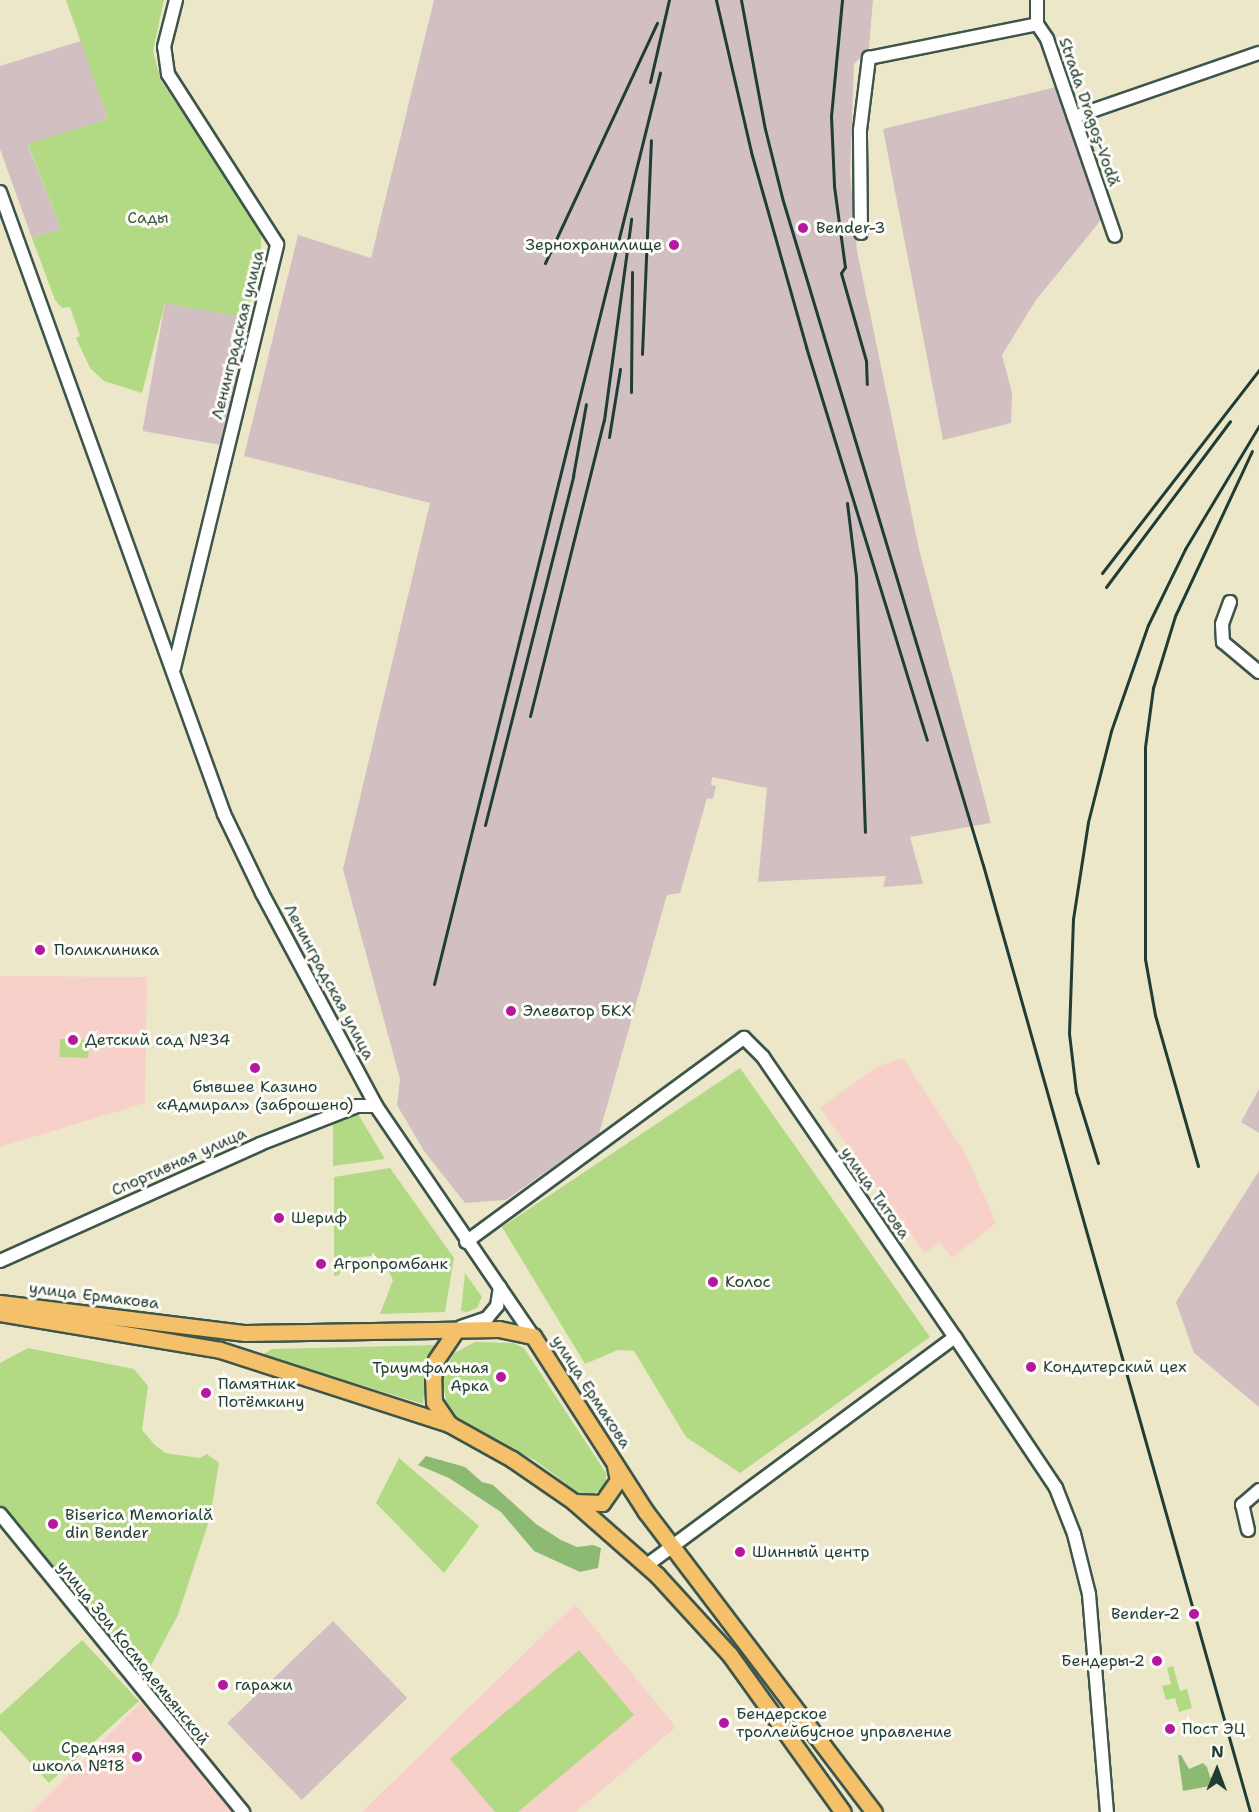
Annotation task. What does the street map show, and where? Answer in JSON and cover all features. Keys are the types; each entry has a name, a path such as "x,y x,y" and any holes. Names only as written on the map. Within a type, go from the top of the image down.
{"main road":[{"name":"улица Ермакова","path":"0,1303 245,1333 499,1329 533,1336 674,1549 874,1812"},
{"name":"улица Ермакова","path":"0,1313 220,1350 449,1424 512,1459 574,1502 647,1565 730,1655 843,1812"},
{"path":"449,1424 434,1402 433,1379 436,1360 456,1330"},
{"path":"574,1502 602,1503 611,1496 618,1480 613,1458"}],"street":[{"name":"Ленинградская улица","path":"174,669 277,244 168,74 164,47 176,0"},
{"name":"Strada Dragoş-Vodă","path":"1037,0 1037,24 1047,39 1115,236"},
{"path":"861,233 860,130 869,58 1037,24"},
{"path":"1074,117 1259,52"},
{"name":"Ленинградская улица","path":"0,192 174,669 224,814 262,893 376,1106 466,1242 533,1336"},
{"path":"1230,602 1222,624 1223,642 1259,672"},
{"name":"улица Титова","path":"466,1242 744,1038 763,1057 955,1337"},
{"name":"Спортивная улица","path":"0,1261 260,1144 357,1106 376,1106"},
{"path":"456,1330 487,1318 497,1306 500,1287"},
{"path":"647,1565 674,1549 955,1337 1056,1488 1074,1534 1089,1594 1106,1811"},
{"path":"1248,1530 1242,1505 1259,1490"},
{"name":"улица Зои Космодемьянской","path":"0,1514 243,1812"}],"shaded area":[{"path":"434,0 873,0 869,48 854,64 850,173 857,251 919,549 991,823 910,837 923,884 883,887 886,876 758,882 767,788 712,777 711,785 716,786 713,799 707,798 680,893 667,895 599,1134 506,1200 465,1203 424,1151 397,1105 400,1079 343,869 430,503 244,456 298,235 371,258"},
{"path":"81,41 108,119 28,145 61,229 32,238 0,149 0,66"},
{"path":"1060,86 1101,220 1036,300 1002,355 1012,393 1011,423 943,440 883,129"},
{"path":"165,303 247,317 224,445 142,431"},
{"name":"Детский сад №34","path":"0,976 147,977 145,1103 0,1147"},
{"path":"903,1058 965,1153 996,1223 952,1258 940,1243 924,1253 820,1108 876,1067"},
{"path":"1259,1089 1259,1133 1241,1122"},
{"path":"1259,1171 1259,1407 1194,1353 1176,1302"},
{"path":"575,1604 676,1727 576,1812 362,1812"},
{"path":"333,1621 407,1698 302,1800 227,1723"},
{"name":"Средняя школа №18","path":"141,1702 233,1812 31,1812"}],"green space":[{"name":"Сады","path":"66,0 164,0 153,51 161,81 261,229 261,248 247,318 165,303 142,393 104,381 90,368 76,338 80,336 70,307 62,308 55,300 32,238 61,229 28,144 108,119"},
{"path":"60,1039 89,1040 88,1058 59,1057"},
{"name":"Колос","path":"740,1068 930,1337 740,1473 686,1437 634,1351 618,1350 585,1364 502,1227"},
{"path":"358,1114 385,1159 333,1166 333,1123"},
{"path":"390,1168 454,1258 445,1312 380,1314 393,1280 388,1270 371,1256 349,1258 339,1275 334,1276 334,1177"},
{"path":"465,1273 482,1297 477,1308 467,1312 461,1311"},
{"path":"475,1342 513,1343 524,1348 606,1473 606,1487 585,1498 536,1461 448,1413 442,1375 454,1353"},
{"path":"435,1345 426,1369 423,1404 262,1355 272,1349"},
{"path":"28,1348 134,1369 148,1386 142,1430 154,1444 165,1453 200,1458 207,1454 219,1463 210,1518 178,1615 147,1673 0,1507 0,1363"},
{"path":"426,1456 465,1467 482,1482 493,1485 536,1524 561,1540 577,1547 593,1545 601,1548 598,1568 580,1572 534,1551 501,1512 449,1478 418,1465"},
{"path":"399,1458 479,1526 444,1573 376,1503"},
{"path":"82,1640 139,1701 49,1783 0,1730 0,1715"},
{"path":"579,1650 634,1715 518,1812 495,1812 450,1759"},
{"path":"1173,1666 1180,1691 1187,1689 1192,1708 1179,1712 1175,1698 1166,1700 1162,1686 1171,1684 1167,1668"},
{"path":"1178,1755 1181,1755 1189,1769 1203,1763 1210,1777 1215,1779 1210,1786 1183,1791"}],"railway":[{"path":"650,82 669,0"},
{"path":"716,0 751,152 806,347 927,740"},
{"path":"741,0 765,129 783,201 983,865 1250,1812"},
{"path":"842,0 831,116 834,186 845,267 841,273 866,361 867,384"},
{"path":"545,263 657,23"},
{"path":"434,984 660,73"},
{"path":"642,354 651,140"},
{"path":"530,716 604,420 631,219"},
{"path":"631,392 632,272"},
{"path":"609,437 620,369"},
{"path":"1102,573 1259,370"},
{"path":"485,825 573,476 586,404"},
{"path":"1106,587 1230,421"},
{"path":"1098,1163 1076,1092 1069,1033 1073,919 1088,822 1111,731 1148,625 1185,549 1259,426"},
{"path":"1198,1166 1155,1015 1145,959 1145,747 1153,688 1175,616 1252,451"},
{"path":"847,503 856,576 865,832"}],"place":[{"name":"Bender-3","path":"803,228"},
{"name":"Зернохранилище","path":"674,245"},
{"name":"Поликлиника","path":"40,950"},
{"name":"Элеватор БКХ","path":"511,1011"},
{"name":"Детский сад №34","path":"73,1040"},
{"name":"бывшее Казино «Адмирал» (заброшено)","path":"255,1068"},
{"name":"Шериф","path":"279,1218"},
{"name":"Агропромбанк","path":"321,1264"},
{"name":"Колос","path":"713,1282"},
{"name":"Кондитерский цех","path":"1031,1367"},
{"name":"Триумфальная Арка","path":"501,1377"},
{"name":"Памятник Потёмкину","path":"206,1393"},
{"name":"Biserica Memorială din Bender","path":"53,1524"},
{"name":"Шинный центр","path":"740,1552"},
{"name":"Bender-2","path":"1194,1614"},
{"name":"Бендеры-2","path":"1157,1661"},
{"name":"гаражи","path":"223,1685"},
{"name":"Бендерское троллейбусное управление","path":"724,1723"},
{"name":"Пост ЭЦ","path":"1170,1729"},
{"name":"Средняя школа №18","path":"137,1757"}]}
